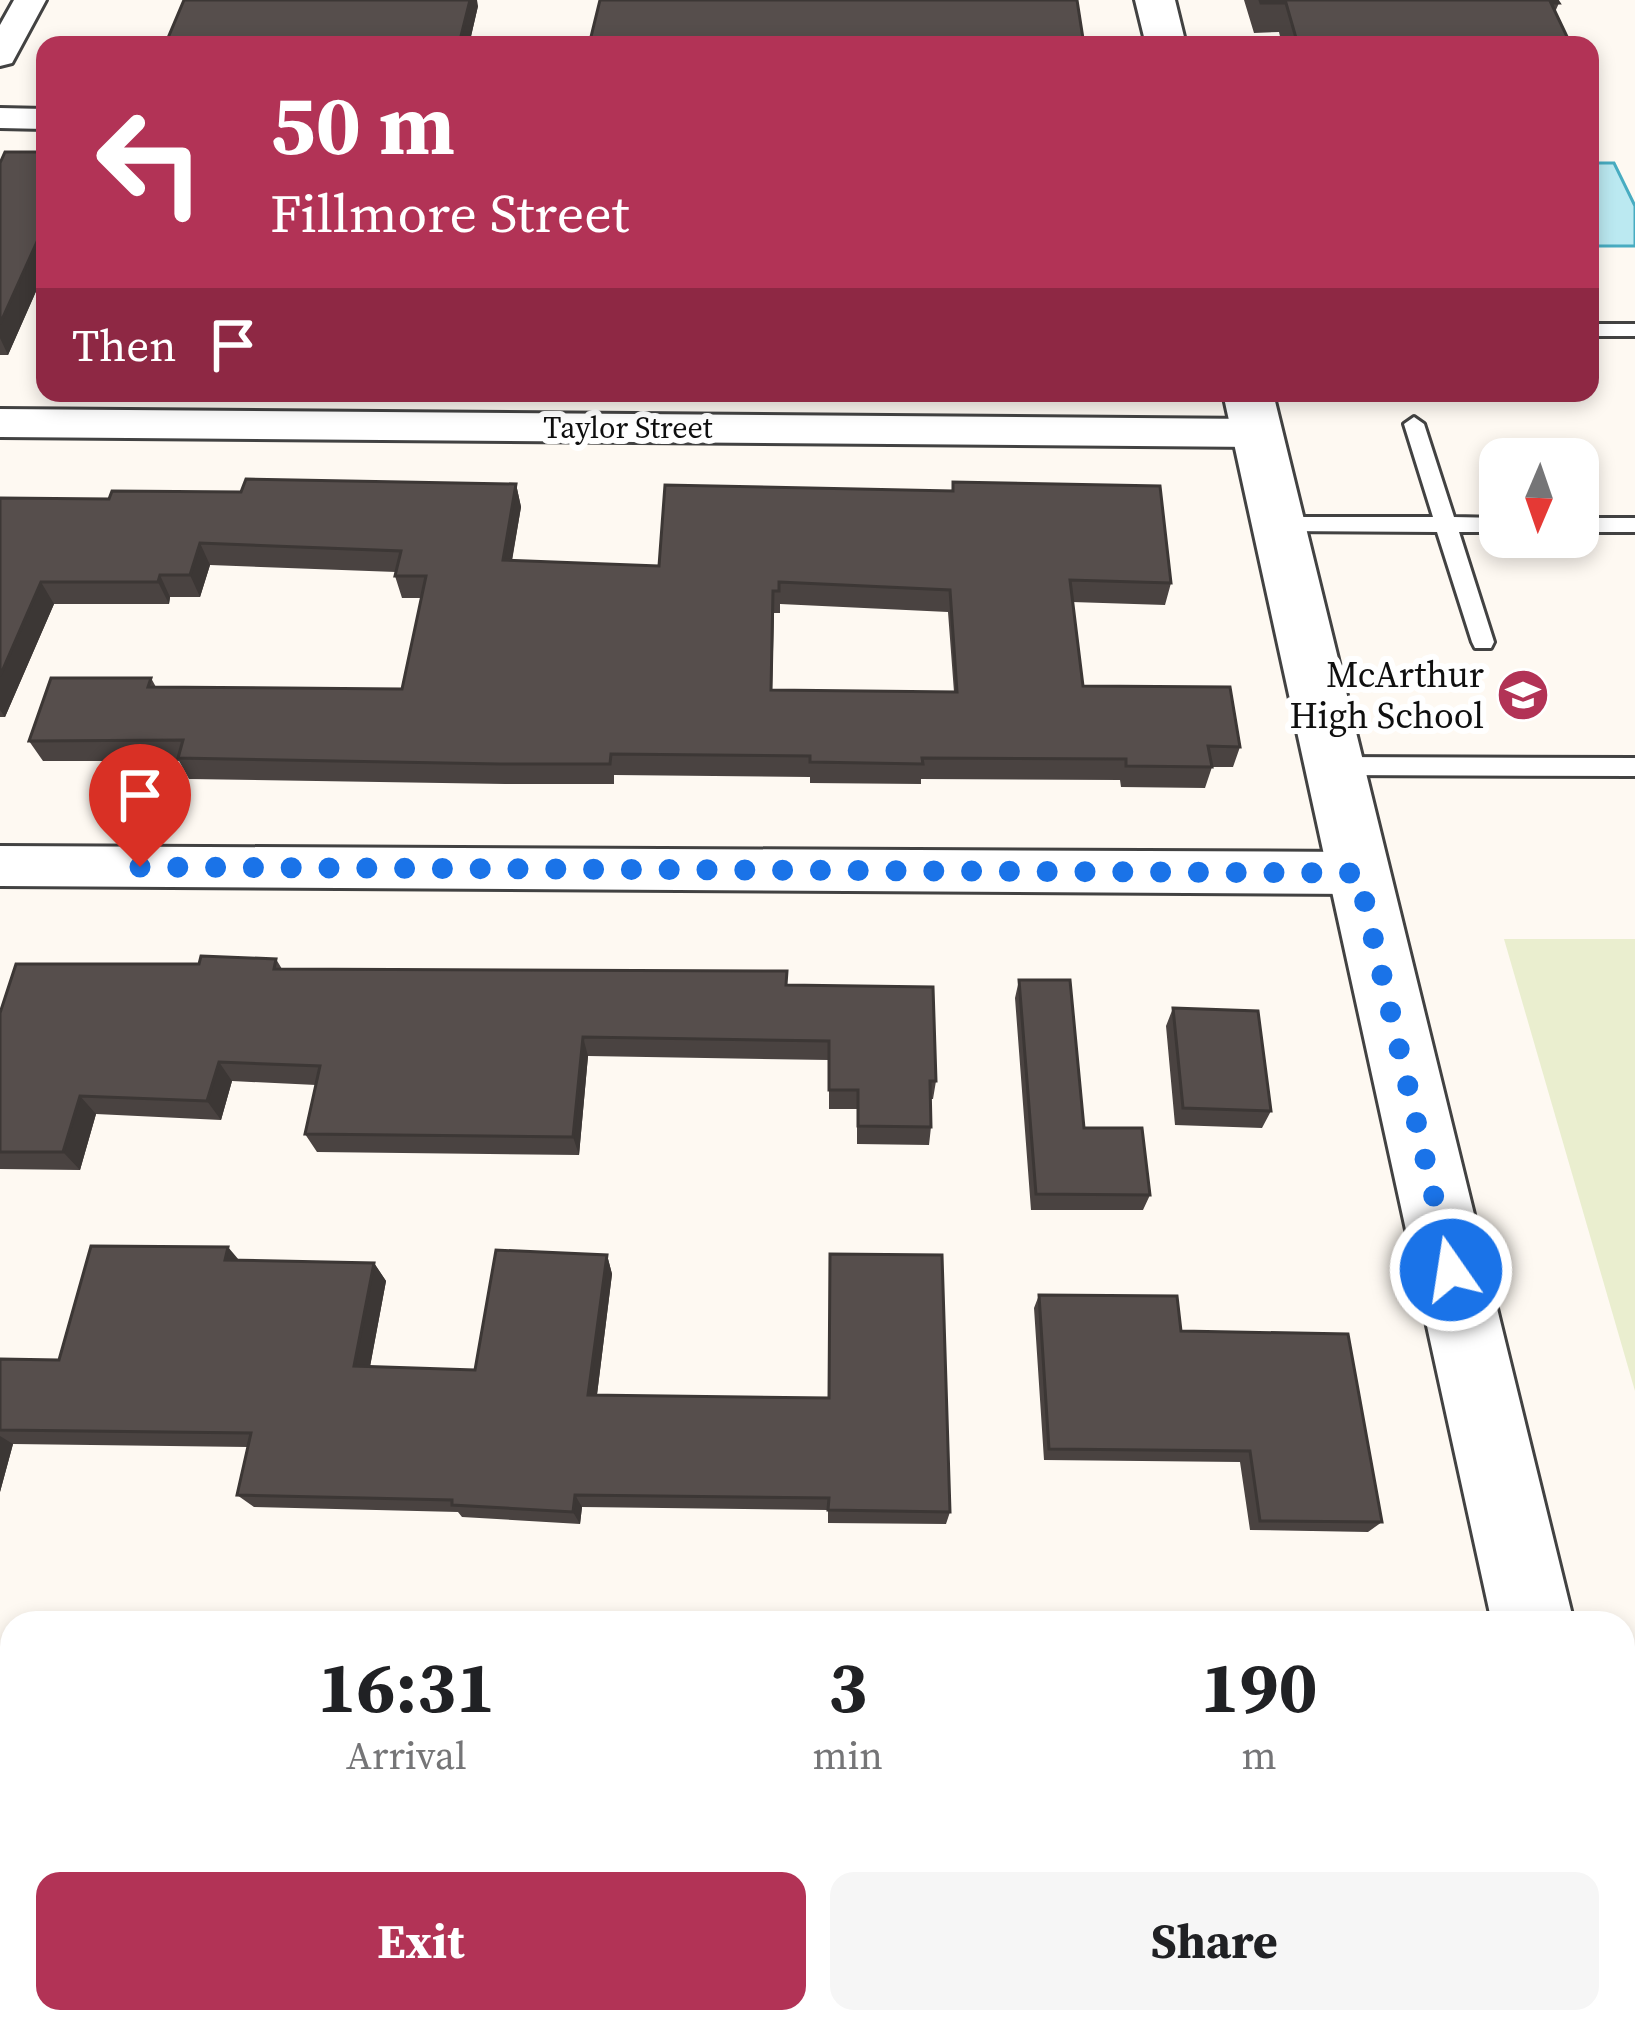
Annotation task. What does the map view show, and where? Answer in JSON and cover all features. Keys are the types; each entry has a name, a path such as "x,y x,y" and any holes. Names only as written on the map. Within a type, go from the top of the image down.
{"street":[{"path":"0,56 29,0"},
{"path":"1155,0 1164,36"},
{"path":"0,118 36,118"},
{"path":"1252,413 1530,1611"},
{"name":"Taylor Street","path":"0,423 1252,413"},
{"path":"0,866 1358,873"}],"lane":[{"path":"1599,330 1635,330"},
{"path":"1414,424 1483,642"},
{"path":"1278,524 1479,524"},
{"path":"1599,525 1635,525"},
{"path":"1333,766 1635,767"}],"green space":[{"path":"1504,939 1635,939 1635,1391"}],"water":[{"path":"1599,163 1614,163 1635,206 1635,246 1599,246"}],"building":[{"path":"184,0 470,0 461,36 169,36"},
{"path":"600,0 1077,0 1083,36 591,36"},
{"path":"1557,0 1559,3 1551,3 1567,36 1295,36 1286,3 1261,3"},
{"path":"5,152 36,152 36,244 0,324 0,163"},
{"path":"246,479 516,484 503,560 659,566 665,485 953,491 953,482 1160,486 1171,583 1070,580 1083,686 1230,687 1240,747 1208,746 1212,767 1126,766 1126,759 922,758 923,764 810,762 810,756 611,754 610,764 500,764 178,758 183,740 29,741 51,678 151,678 148,687 402,689 426,576 395,576 401,551 200,543 190,575 160,575 158,582 41,582 0,676 0,498 109,499 112,491 241,492","holes":["779,582 950,590 957,692 771,690 773,591 779,591"]},
{"path":"201,956 276,959 274,969 787,971 786,985 933,987 936,1081 930,1081 931,1127 858,1126 858,1090 829,1090 829,1041 583,1037 573,1137 305,1134 320,1066 219,1062 207,1101 80,1096 63,1152 0,1152 0,1013 16,964 199,964"},
{"path":"1019,980 1070,980 1084,1128 1142,1128 1150,1195 1036,1194"},
{"path":"1173,1008 1258,1011 1271,1111 1183,1108"},
{"path":"91,1246 228,1247 225,1260 374,1263 354,1366 475,1370 496,1250 607,1255 588,1395 829,1398 830,1254 942,1255 950,1512 828,1510 829,1498 575,1495 573,1512 452,1505 452,1500 237,1495 251,1433 0,1430 0,1359 59,1360"},
{"path":"1039,1295 1177,1296 1181,1331 1348,1334 1382,1522 1260,1521 1250,1451 1049,1449"}],"place":[{"name":"McArthur High School","path":"1523,695"}],"route":[{"path":"140,867 1358,873 1451,1270"}]}
